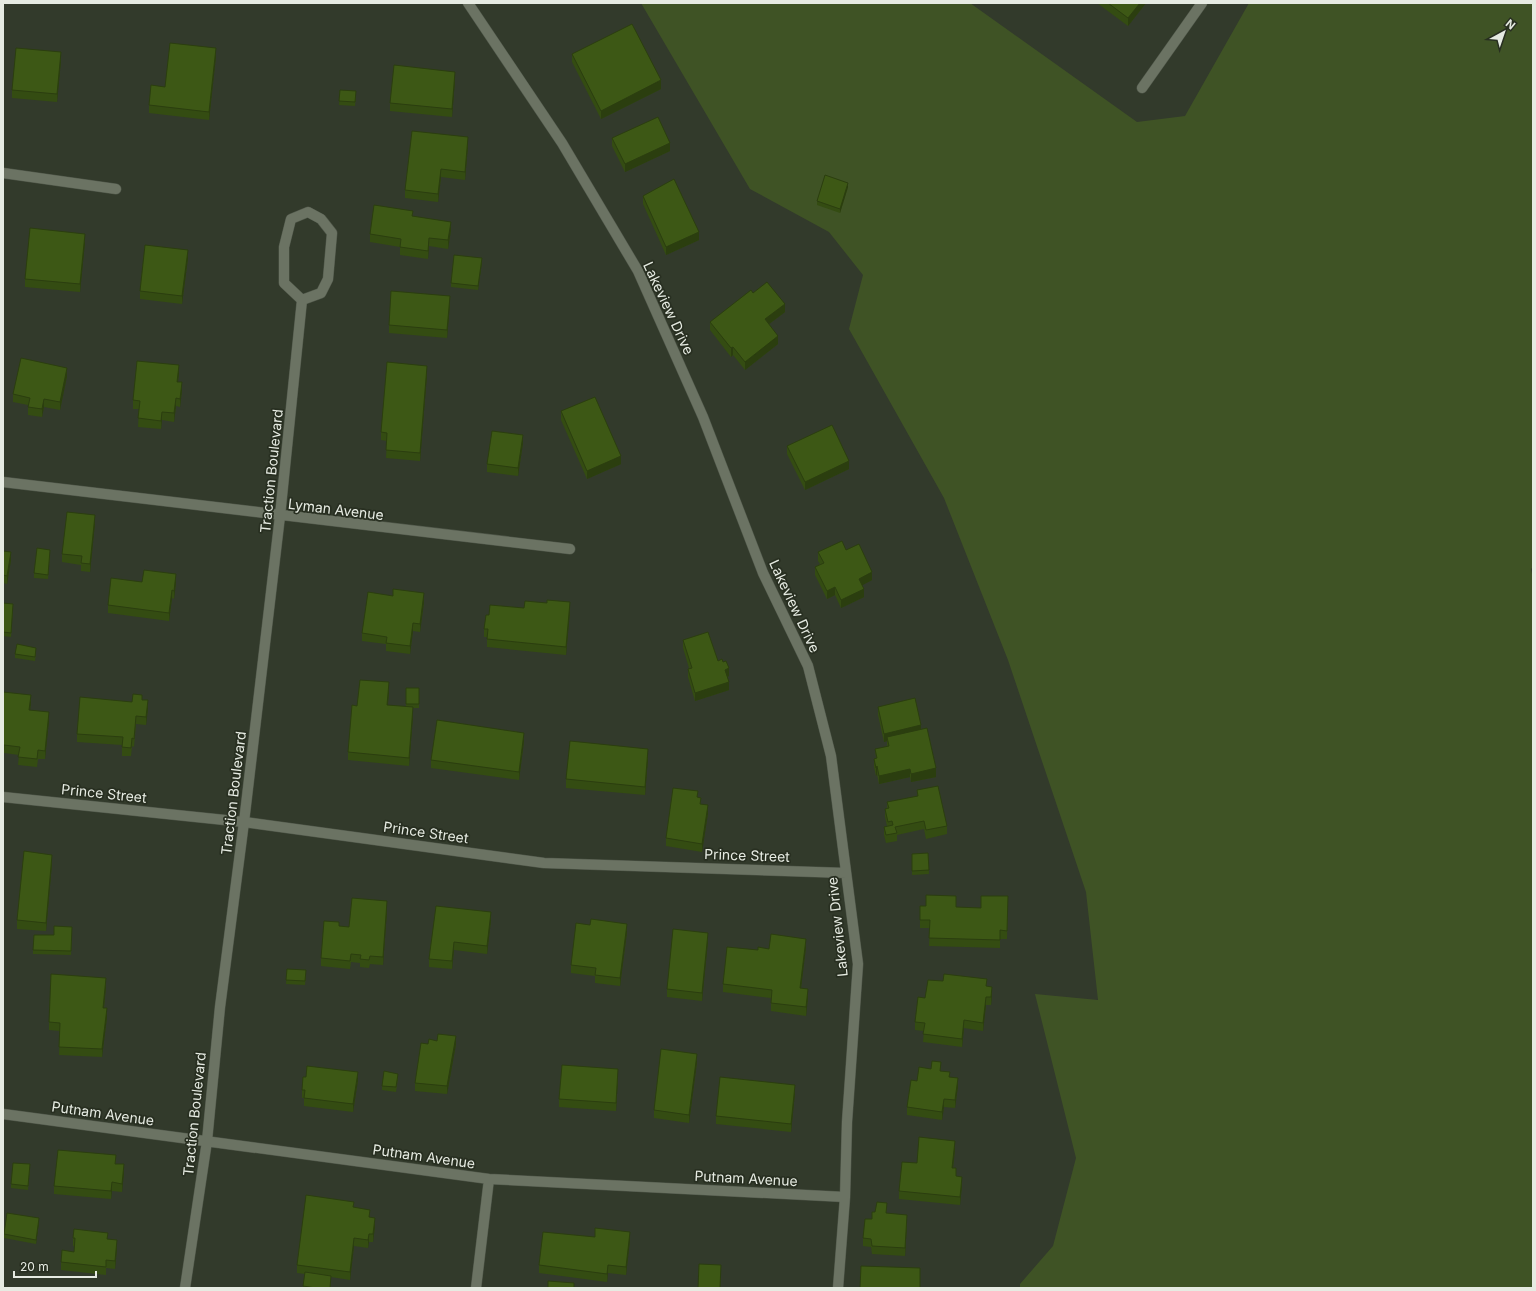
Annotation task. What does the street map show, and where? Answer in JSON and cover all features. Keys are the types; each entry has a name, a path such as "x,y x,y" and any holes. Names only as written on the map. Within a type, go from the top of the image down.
{"street":[{"name":"Lakeview Drive","path":"468,3 562,143 638,271 703,417 764,573 808,666 831,756 858,964 847,1122 845,1197 838,1288"},
{"path":"1142,88 1202,3"},
{"path":"3,173 116,189"},
{"path":"308,212 321,219 332,232 328,279 321,293 302,300 284,283 284,247 291,219 308,212"},
{"name":"Traction Boulevard","path":"185,1288 207,1141 220,1007 244,822 280,516 302,300"},
{"name":"Lyman Avenue","path":"3,482 280,516 570,549"},
{"name":"Prince Street","path":"3,797 244,822 544,862 846,873"},
{"name":"Putnam Avenue","path":"3,1114 489,1179 845,1197"},
{"path":"476,1288 489,1179"}],"green space":[{"path":"641,3 970,3 1137,122 1185,116 1249,3 1533,3 1533,567 1531,569 1533,579 1533,1288 1020,1288 1020,1284 1053,1246 1076,1158 1035,994 1098,1000 1086,892 1008,660 944,498 849,329 863,275 829,232 750,189"}],"building":[{"path":"1108,3 1140,3 1128,18"},
{"path":"632,24 661,80 601,111 572,54"},
{"path":"170,43 216,48 209,112 149,105 151,85 165,87"},
{"path":"16,48 61,52 57,94 12,90"},
{"path":"394,65 455,72 452,109 390,103"},
{"path":"340,90 356,91 355,102 339,101"},
{"path":"658,117 670,143 625,164 612,138"},
{"path":"412,131 468,137 465,172 441,169 438,194 405,190"},
{"path":"825,175 848,183 840,209 817,201"},
{"path":"674,179 699,232 666,247 643,196"},
{"path":"374,205 413,211 412,216 451,222 448,240 429,238 428,251 400,247 401,239 370,234"},
{"path":"30,228 85,234 80,284 25,279"},
{"path":"145,245 188,250 182,296 140,291"},
{"path":"454,255 482,258 478,286 451,283"},
{"path":"767,282 785,304 765,319 778,336 745,362 733,347 731,348 710,322 751,290 753,293"},
{"path":"391,291 450,296 447,330 389,325"},
{"path":"21,358 67,368 60,402 44,399 42,409 28,407 30,398 13,394"},
{"path":"137,361 179,365 177,382 182,382 180,399 176,398 174,413 162,412 161,421 138,418 140,401 133,400"},
{"path":"387,362 427,366 420,453 386,450 387,433 381,432"},
{"path":"595,397 621,456 587,471 561,411"},
{"path":"832,425 849,461 805,482 787,446"},
{"path":"492,431 523,435 518,468 487,464"},
{"path":"67,512 95,515 90,564 81,563 82,556 62,554"},
{"path":"842,541 846,550 859,544 872,572 859,579 864,589 841,600 835,587 827,591 815,567 824,563 818,552"},
{"path":"37,548 50,550 48,575 34,573"},
{"path":"3,551 11,552 7,576 3,575"},
{"path":"144,570 176,574 169,613 108,605 111,578 142,582"},
{"path":"393,589 424,593 420,624 413,623 410,646 386,643 387,637 362,633 368,592 393,596"},
{"path":"547,600 570,602 566,647 487,639 488,629 484,629 486,615 489,615 490,605 524,608 525,601 547,603"},
{"path":"3,603 13,604 11,633 3,632"},
{"path":"708,632 718,661 722,659 723,662 726,661 729,668 725,670 729,682 695,693 688,669 692,668 683,640"},
{"path":"17,644 36,648 35,657 15,654"},
{"path":"360,680 389,682 387,705 413,707 409,758 348,752 352,705 357,706"},
{"path":"406,688 419,688 419,704 406,704"},
{"path":"3,692 31,695 29,710 49,712 45,751 38,750 37,759 18,757 20,747 4,745 3,750"},
{"path":"133,694 142,695 142,700 148,700 146,717 136,716 134,739 132,738 131,748 122,747 123,737 77,734 80,697 132,702"},
{"path":"915,698 921,725 884,734 878,707"},
{"path":"437,720 524,733 519,772 431,760"},
{"path":"927,728 936,768 911,774 910,769 879,776 874,759 877,758 875,749 889,746 887,737"},
{"path":"570,741 648,749 645,787 566,779"},
{"path":"938,786 947,826 926,830 924,821 895,827 897,833 886,835 884,827 893,825 892,821 888,822 885,809 889,808 887,802 918,796 917,790"},
{"path":"673,788 698,791 697,797 701,798 700,804 708,805 702,844 666,838"},
{"path":"24,851 52,855 46,923 17,920"},
{"path":"928,853 929,870 912,871 912,854"},
{"path":"926,895 956,896 956,907 981,908 981,896 1008,896 1007,931 1000,930 1000,940 929,938 930,920 920,920 920,906 926,906"},
{"path":"352,898 387,901 383,957 370,956 369,960 360,959 361,955 351,954 350,961 321,958 324,921 339,922 339,926 349,927"},
{"path":"436,906 491,912 487,946 454,942 452,961 429,959"},
{"path":"591,919 627,924 620,978 595,975 596,968 571,965 576,923 590,925"},
{"path":"54,926 72,927 71,951 33,950 34,935 54,935"},
{"path":"673,929 708,933 702,993 667,989"},
{"path":"771,934 806,939 800,988 808,989 806,1007 771,1003 772,990 723,984 727,947 758,950 758,947 769,949"},
{"path":"287,969 306,970 305,981 286,980"},
{"path":"51,974 106,978 103,1008 107,1008 102,1049 59,1047 60,1023 49,1022"},
{"path":"944,974 987,979 986,986 992,987 991,997 986,997 983,1023 964,1020 962,1039 923,1034 925,1023 915,1022 918,997 925,998 928,980 943,981"},
{"path":"438,1034 456,1036 447,1086 415,1083 421,1043 428,1044 429,1039 437,1041"},
{"path":"661,1049 697,1054 689,1115 654,1110"},
{"path":"932,1061 941,1062 940,1071 950,1072 949,1077 958,1078 955,1100 944,1099 942,1112 907,1107 911,1080 917,1081 919,1067 931,1069"},
{"path":"562,1065 618,1069 616,1103 559,1099"},
{"path":"307,1066 358,1072 353,1104 304,1098 305,1090 302,1090 303,1077 306,1077"},
{"path":"384,1071 398,1074 396,1087 382,1086"},
{"path":"720,1077 795,1085 791,1124 716,1116"},
{"path":"919,1137 955,1141 952,1168 956,1168 956,1176 962,1177 960,1197 899,1191 902,1162 917,1163"},
{"path":"58,1150 116,1155 115,1164 124,1164 122,1184 112,1182 111,1191 54,1186"},
{"path":"13,1163 30,1164 28,1186 11,1184"},
{"path":"306,1195 354,1202 353,1207 370,1210 369,1217 375,1218 373,1234 369,1234 368,1240 354,1238 350,1272 297,1265"},
{"path":"877,1202 887,1203 886,1213 907,1215 905,1248 872,1246 871,1239 863,1238 865,1219 872,1219 872,1212 875,1212"},
{"path":"7,1213 39,1218 36,1240 4,1234"},
{"path":"595,1228 630,1232 626,1267 608,1265 607,1274 539,1265 543,1232 595,1237"},
{"path":"74,1229 108,1233 107,1239 117,1240 115,1261 106,1260 106,1267 61,1262 62,1250 74,1252"},
{"path":"699,1264 721,1265 720,1288 698,1288"},
{"path":"861,1266 920,1268 920,1288 860,1288"},
{"path":"305,1272 331,1276 330,1288 303,1286"},
{"path":"548,1281 574,1283 574,1288 548,1288"}]}
